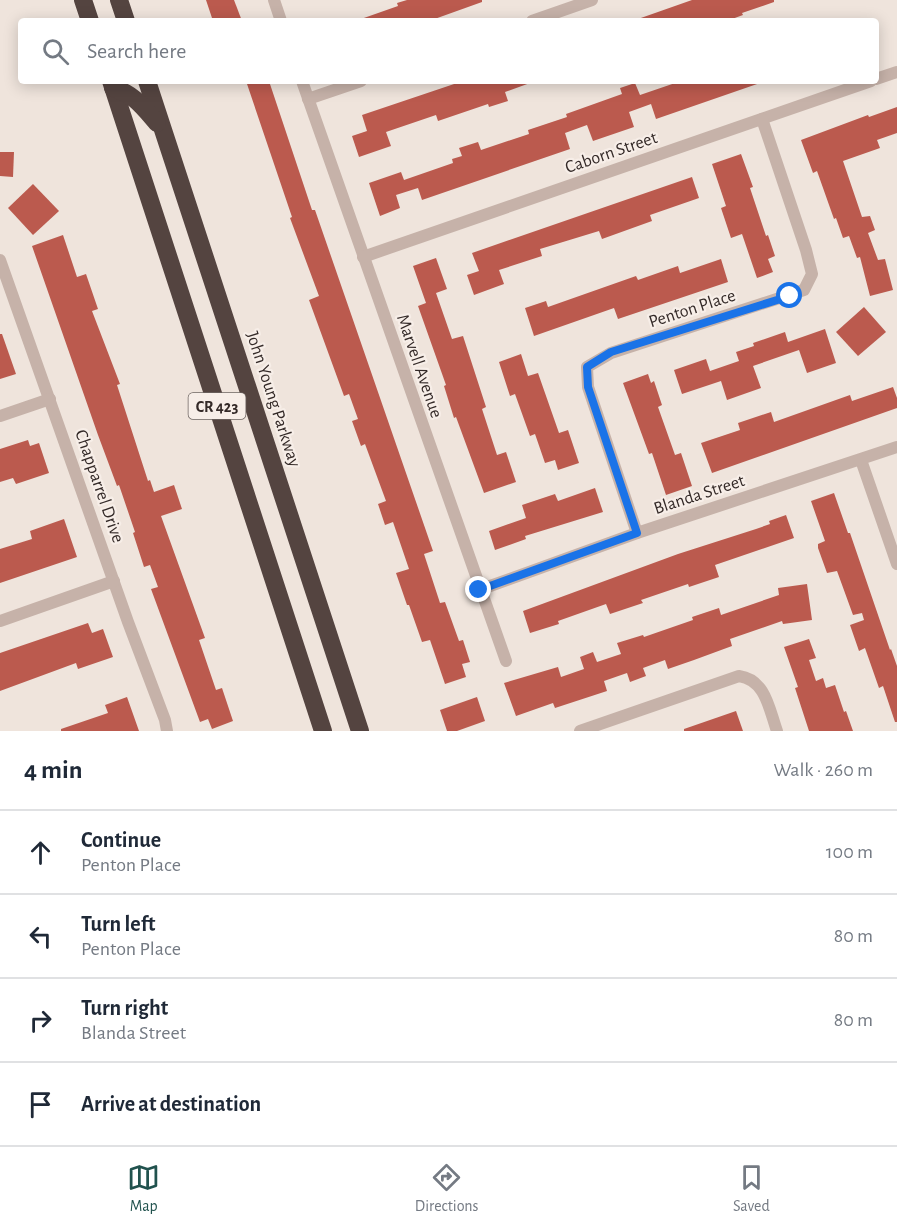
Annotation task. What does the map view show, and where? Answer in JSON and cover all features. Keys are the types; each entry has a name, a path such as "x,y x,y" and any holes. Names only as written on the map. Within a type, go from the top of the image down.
{"highway":[{"path":"83,0 89,18"},
{"path":"119,0 125,18"},
{"name":"John Young Parkway","path":"148,84 360,731"},
{"path":"112,85 136,99 164,131"},
{"name":"CR 423","path":"112,85 323,731"}],"street":[{"path":"274,0 280,18"},
{"path":"541,18 592,0"},
{"path":"879,78 897,72"},
{"name":"Marvell Avenue","path":"303,84 479,590 506,661"},
{"path":"308,99 352,84"},
{"name":"Caborn Street","path":"363,257 862,84"},
{"name":"Penton Place","path":"637,533 588,387 587,367 611,352 804,290 812,274 762,119"},
{"name":"Chapparrel Drive","path":"1,261 166,725"},
{"path":"0,416 50,399"},
{"name":"Blanda Street","path":"479,590 637,533 897,447"},
{"path":"861,460 897,564"},
{"path":"0,621 114,581"},
{"path":"580,731 739,676 753,679 760,687 777,731"}],"building":[{"path":"206,0 234,0 241,18 212,18"},
{"path":"407,0 482,0 482,2 437,18 364,18 398,6 397,3"},
{"path":"692,0 774,0 774,2 742,13 743,15 735,18 641,18"},
{"path":"247,84 270,84 312,210 315,210 433,551 424,554 440,603 445,602 459,641 463,640 470,662 462,664 466,677 445,684 430,640 422,642 409,605 407,605 396,573 409,569 393,522 385,525 378,504 386,501 365,444 361,446 352,421 358,419 349,394 344,396 309,300 319,296 290,218 292,217"},
{"path":"454,84 527,84 505,92 508,101 489,107 488,104 438,121 436,115 386,132 391,146 359,157 352,136 367,131 362,115"},
{"path":"632,84 635,84 640,95 672,84 757,84 656,119 651,104 629,112 634,127 593,141 587,125 565,133 570,149 422,200 418,188 396,195 400,208 380,216 369,183 401,172 404,180 453,163 452,159 462,156 459,148 478,142 481,150 529,134 528,130 567,117 566,114 622,94 620,88"},
{"path":"897,107 897,133 877,140 880,148 843,161 862,217 870,216 875,230 868,233 878,260 885,259 893,290 870,296 860,257 857,258 849,236 843,238 817,171 813,173 801,140 868,115 869,117"},
{"path":"0,152 14,152 13,177 0,176"},
{"path":"741,154 753,187 750,188 766,236 768,235 775,256 768,259 773,272 757,278 742,234 731,238 721,208 726,206 712,164"},
{"path":"692,177 699,198 650,215 652,221 602,239 599,231 540,249 542,256 499,270 504,284 474,295 467,275 479,271 472,253"},
{"path":"33,184 59,211 33,235 8,208"},
{"path":"63,235 77,277 86,274 98,309 92,311 120,384 117,385 148,481 150,480 154,492 174,485 182,509 161,516 205,638 199,640 216,690 222,688 233,721 212,729 208,719 200,722 151,589 158,587 150,565 144,567 119,485 117,486 98,435 32,246"},
{"path":"436,258 447,289 436,293 452,339 463,336 486,407 482,409 497,455 506,452 516,482 484,493 456,417 454,418 444,386 446,385 418,306 426,303 413,266"},
{"path":"721,259 728,282 618,319 614,308 534,336 525,308 546,301 548,307 636,276 638,280 678,266 680,273"},
{"path":"864,307 886,332 858,356 836,332"},
{"path":"825,329 836,363 807,373 799,350 753,366 761,388 727,400 721,381 682,394 674,370 706,359 710,371 739,361 736,352 754,346 753,343 785,332 788,342"},
{"path":"0,334 2,334 16,374 0,379"},
{"path":"521,354 528,376 538,373 559,433 568,430 579,463 558,470 555,460 545,463 535,434 530,436 515,394 510,396 499,362"},
{"path":"648,374 651,383 654,381 662,405 658,407 675,455 681,453 692,486 666,495 652,453 649,454 623,383"},
{"path":"893,387 897,398 897,408 712,473 701,443 740,430 738,423 771,412 774,422 850,395 852,401"},
{"path":"28,440 30,446 39,443 49,473 16,484 13,478 0,482 0,449"},
{"path":"595,488 603,512 525,536 526,539 495,550 489,531 526,518 522,505 555,494 558,501"},
{"path":"834,493 897,666 897,722 895,722 883,686 879,688 865,648 859,651 850,625 864,620 862,613 853,615 837,571 827,573 818,548 818,544 825,541 811,501"},
{"path":"786,515 794,538 715,565 719,577 689,587 688,584 641,600 643,603 610,614 606,604 558,621 559,624 530,633 523,611 678,554 770,524 769,521"},
{"path":"64,519 77,557 0,583 0,549 32,539 30,531"},
{"path":"807,584 812,620 783,624 782,621 730,639 732,646 694,660 668,669 665,660 643,668 646,676 630,682 627,673 604,681 607,691 555,708 553,703 516,716 504,683 558,667 561,677 584,669 580,657 593,652 597,662 621,654 617,643 643,635 644,637 693,620 692,617 719,608 721,615 779,595 778,588"},
{"path":"88,623 92,633 103,629 113,657 78,669 76,663 0,691 0,653"},
{"path":"809,639 816,658 809,660 816,681 823,678 826,688 835,685 853,731 809,731 795,688 798,687 784,647"},
{"path":"127,697 139,731 61,731 61,729 108,713 105,705"},
{"path":"477,697 485,721 457,731 447,731 440,710"},
{"path":"736,711 743,731 684,731 684,729"}],"route":[{"path":"479,590 637,533 588,387 587,367 611,352 790,296"}]}
